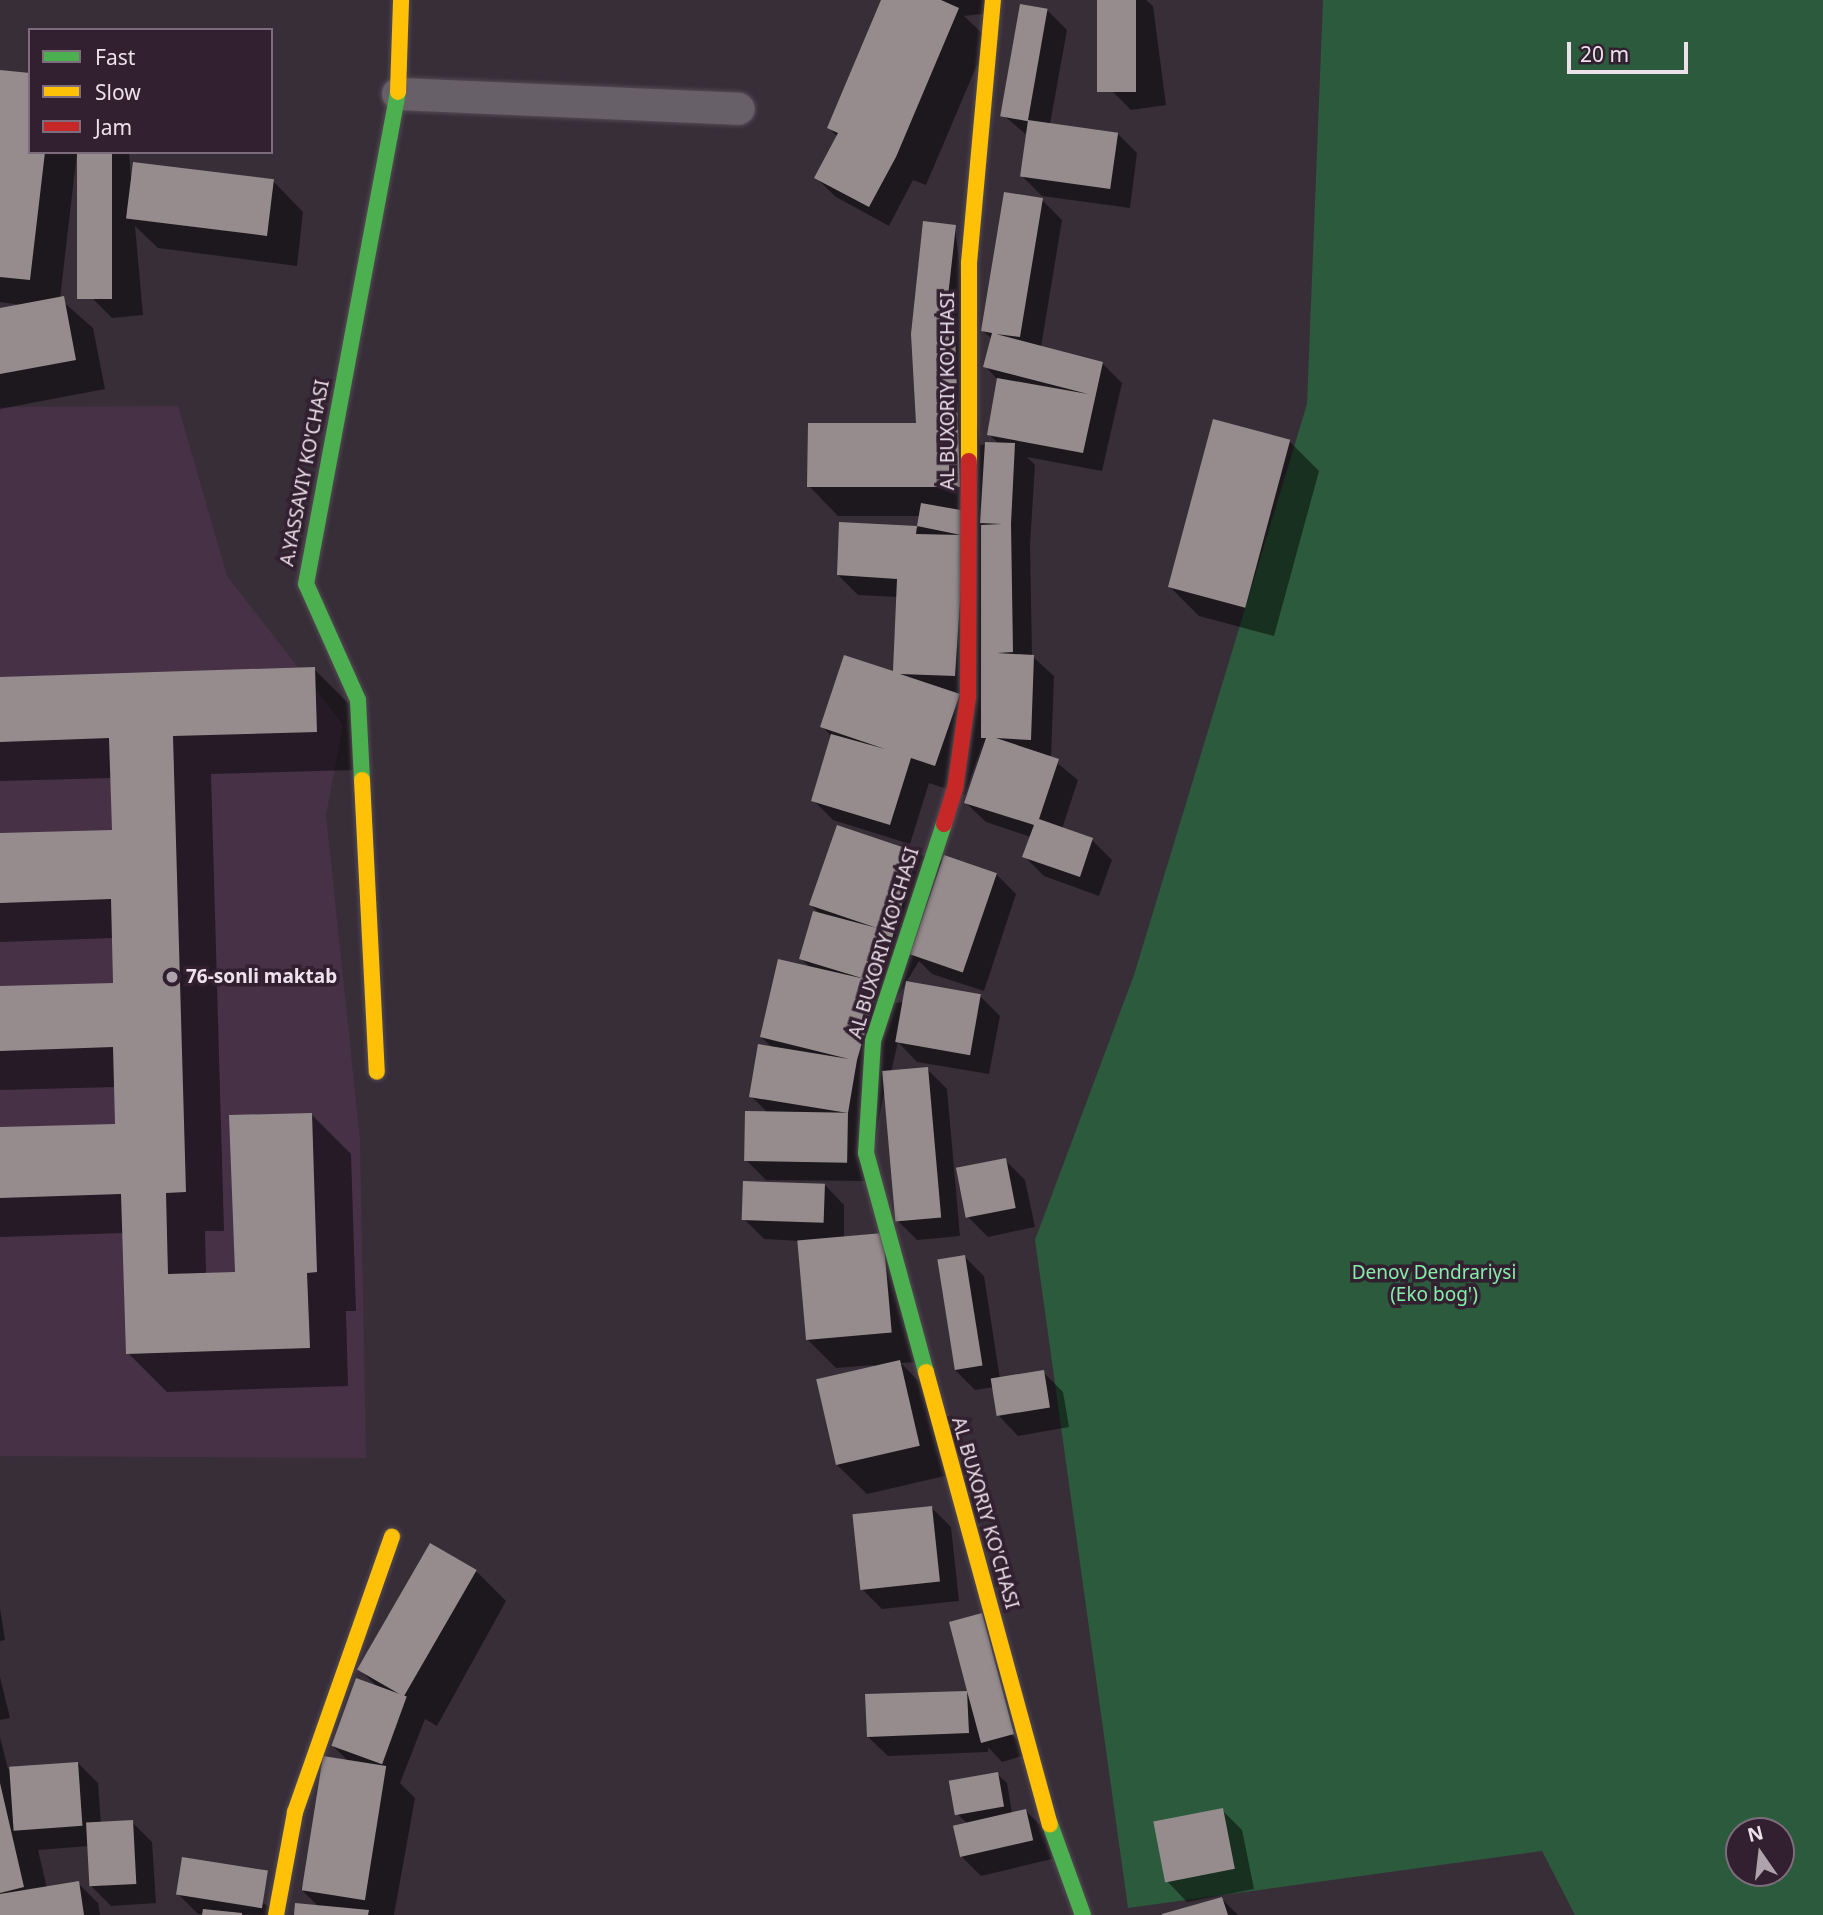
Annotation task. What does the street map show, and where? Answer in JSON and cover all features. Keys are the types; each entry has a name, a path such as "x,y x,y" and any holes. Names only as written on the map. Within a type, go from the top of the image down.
{"street":[{"name":"A.YASSAVIY KO'CHASI","path":"377,1072 358,700 306,584 398,94 401,0"},
{"name":"AL BUXORIY KO'CHASI","path":"993,0 969,263 968,697 956,789 873,1041 866,1153 1054,1838 1083,1915"},
{"path":"398,94 739,109"},
{"path":"275,1915 295,1812 392,1537"}],"shaded area":[{"name":"76-sonli maktab","path":"178,406 227,576 343,725 326,815 360,1140 366,1458 0,1456 0,407"}],"green space":[{"name":"Denov Dendrariysi (Eko bog')","path":"1323,0 1823,0 1823,1915 1575,1915 1542,1851 1128,1908 1035,1240 1134,975 1307,404"}],"building":[{"path":"881,0 941,0 959,8 896,157 869,207 814,178 838,133 827,128"},
{"path":"1097,0 1136,0 1136,92 1097,92"},
{"path":"1020,4 1048,9 1028,121 1000,116"},
{"path":"0,70 28,73 28,154 45,154 30,280 0,277"},
{"path":"1028,120 1118,133 1110,189 1020,176"},
{"path":"77,154 112,154 112,299 77,299"},
{"path":"133,162 274,179 267,236 126,219"},
{"path":"1004,192 1043,198 1020,337 996,334 1103,362 1083,453 987,435 997,378 1088,394 983,367 992,333 981,331"},
{"path":"923,221 956,225 944,332 955,331 960,487 807,487 808,423 916,423 911,334"},
{"path":"64,296 76,360 0,374 0,308"},
{"path":"1213,419 1290,440 1245,608 1168,587"},
{"path":"985,442 1015,443 1011,524 1013,652 997,653 1034,655 1031,740 996,738 1059,759 1039,819 1093,838 1080,877 1022,857 1034,825 964,803 986,738 981,738 981,525 1002,524 980,523"},
{"path":"921,503 966,511 955,676 900,674 960,694 935,766 911,758 890,825 811,801 831,734 885,749 820,727 844,655 893,671 897,579 837,575 839,522 917,526","holes":["917,526 961,535 916,534"]},
{"path":"315,667 317,732 173,736 186,1192 166,1193 168,1274 235,1272 229,1115 312,1113 317,1272 307,1273 310,1348 126,1354 121,1194 0,1198 0,1127 115,1124 113,1047 0,1051 0,986 113,983 111,899 0,903 0,833 112,830 109,738 0,742 0,677"},
{"path":"837,825 917,852 857,1060 848,1113 749,1097 758,1044 849,1059 760,1037 778,959 865,979 799,959 813,911 877,928 809,905"},
{"path":"944,855 997,873 963,973 910,954"},
{"path":"906,981 981,994 970,1055 895,1042"},
{"path":"928,1067 941,1217 895,1221 882,1071"},
{"path":"745,1111 848,1113 847,1163 744,1161"},
{"path":"1006,1158 1016,1208 966,1218 956,1168"},
{"path":"743,1181 825,1184 824,1223 742,1220"},
{"path":"883,1233 892,1333 806,1340 797,1240"},
{"path":"965,1255 983,1366 955,1370 937,1259"},
{"path":"900,1360 920,1446 836,1465 816,1379"},
{"path":"1044,1370 1050,1408 997,1416 991,1378"},
{"path":"932,1506 940,1582 860,1590 852,1514"},
{"path":"430,1543 477,1570 404,1696 357,1669"},
{"path":"982,1613 1014,1734 981,1743 949,1622"},
{"path":"356,1678 407,1696 382,1764 331,1746"},
{"path":"967,1691 969,1733 867,1737 865,1694"},
{"path":"323,1756 386,1766 365,1900 302,1890"},
{"path":"78,1762 82,1826 14,1831 9,1767"},
{"path":"998,1772 1004,1806 955,1815 949,1781"},
{"path":"0,1783 24,1887 0,1893"},
{"path":"1223,1808 1235,1869 1165,1882 1153,1822"},
{"path":"1026,1809 1033,1840 960,1857 953,1826"},
{"path":"133,1820 136,1884 89,1886 86,1822"},
{"path":"182,1857 268,1871 262,1908 176,1895"},
{"path":"79,1881 84,1915 0,1915 0,1894"},
{"path":"1222,1897 1228,1915 1162,1915 1162,1914"},
{"path":"295,1903 369,1910 368,1915 294,1915"},
{"path":"203,1909 242,1913 242,1915 202,1915"}],"traffic: fast":[{"path":"362,780 358,700 306,584 398,92"},
{"path":"926,1372 866,1153 873,1041 944,824"},
{"path":"1050,1824 1083,1915"}],"traffic: slow":[{"path":"398,92 401,0"},
{"path":"969,461 969,263 993,0"},
{"path":"362,780 377,1072"},
{"path":"926,1372 1050,1824"},
{"path":"276,1915 295,1812 392,1537"}],"traffic: jam":[{"path":"944,824 955,789 968,697 969,461"}],"place":[{"name":"76-sonli maktab","path":"172,977"}]}
